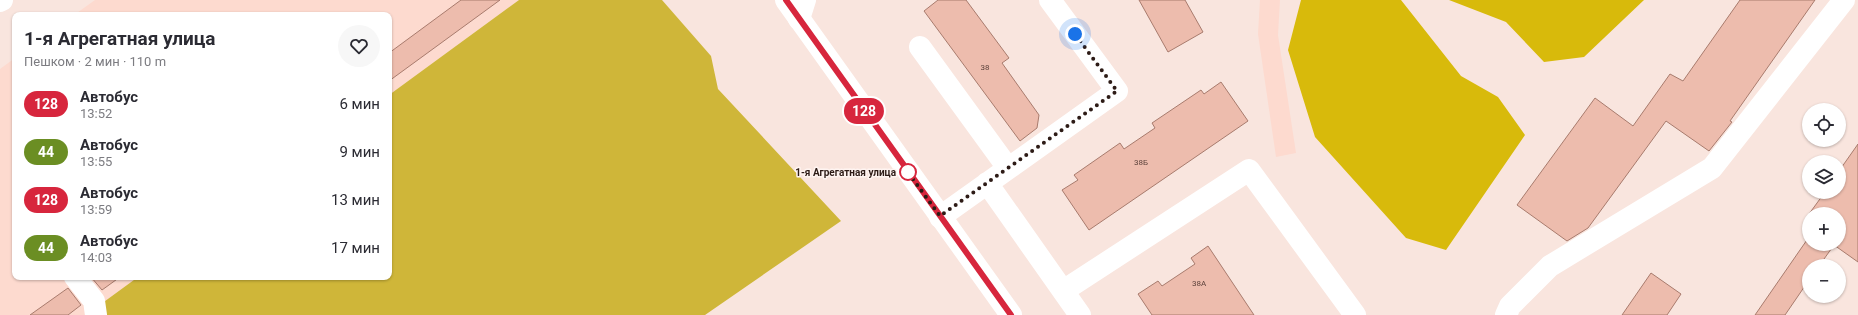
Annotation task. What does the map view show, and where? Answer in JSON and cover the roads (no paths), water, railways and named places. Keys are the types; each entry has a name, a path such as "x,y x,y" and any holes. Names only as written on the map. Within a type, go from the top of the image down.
{"main road":[{"path":"786,0 802,9 940,216 1011,315"},
{"path":"940,216 1117,91 1050,0"},
{"path":"1506,315 1510,306 1550,266 1712,168 1844,0"},
{"path":"920,46 1008,168"},
{"path":"1063,291 1249,170 1355,315"},
{"path":"987,183 1080,315"},
{"path":"77,280 94,301 96,315"}],"place":[{"name":"1-я Агрегатная улица","path":"908,172"}]}
